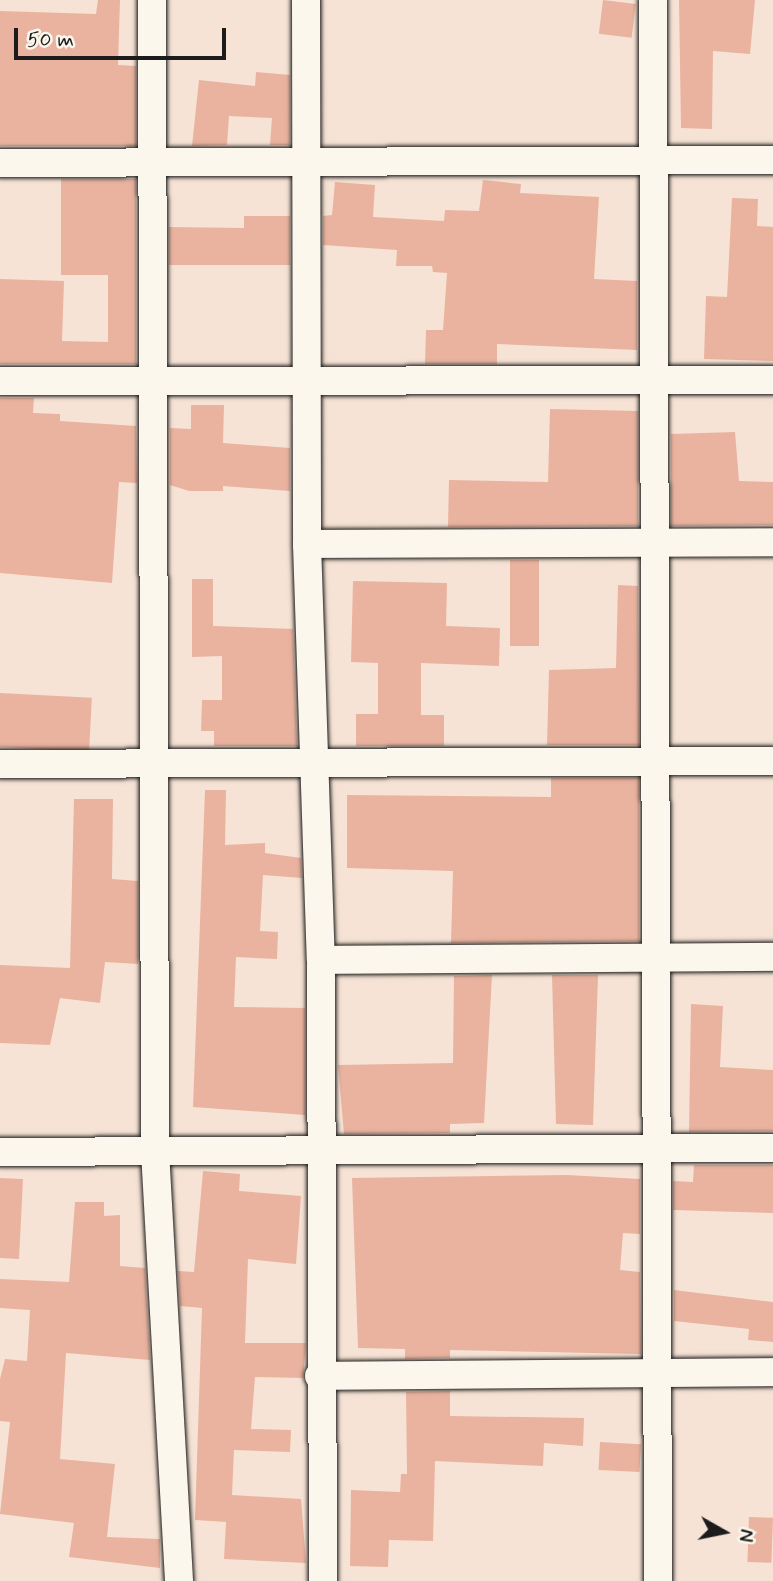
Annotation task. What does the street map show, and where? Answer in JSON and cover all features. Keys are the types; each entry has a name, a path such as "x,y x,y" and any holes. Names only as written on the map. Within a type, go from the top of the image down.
{"street":[{"path":"152,0 155,1151 179,1581"},
{"path":"306,0 307,544 321,960 319,1376 323,1581"},
{"path":"653,0 658,1581"},
{"path":"0,163 773,160"},
{"path":"0,382 773,380"},
{"path":"307,544 773,542"},
{"path":"0,765 773,761"},
{"path":"321,960 773,957"},
{"path":"0,1152 773,1148"},
{"path":"319,1376 773,1372"}],"building":[{"path":"98,0 120,0 118,65 136,66 136,146 0,146 0,11 96,14"},
{"path":"603,0 636,4 632,38 599,34"},
{"path":"679,0 755,0 750,54 713,51 712,129 681,128"},
{"path":"256,72 290,75 290,145 270,145 272,118 229,116 227,145 192,146 199,80 255,86"},
{"path":"61,179 136,179 136,364 0,364 0,279 64,281 62,341 108,342 108,275 61,275"},
{"path":"483,180 521,184 520,193 599,197 594,279 637,281 637,350 497,344 497,364 425,364 426,330 443,330 447,273 433,272 432,266 396,266 397,250 323,245 323,216 332,215 335,182 375,185 373,217 444,221 445,210 479,211"},
{"path":"732,198 758,199 757,226 773,227 773,361 704,359 706,296 727,297"},
{"path":"244,216 290,216 290,265 169,265 169,227 244,228"},
{"path":"0,398 34,398 33,413 60,414 60,421 136,426 137,483 119,482 112,583 0,573"},
{"path":"191,405 224,405 223,443 290,448 290,491 223,486 223,491 189,491 170,485 170,428 191,429"},
{"path":"550,409 638,411 638,526 448,527 449,480 548,482"},
{"path":"735,432 739,481 773,482 773,525 671,526 671,434"},
{"path":"510,560 539,560 539,646 510,646"},
{"path":"192,579 213,579 213,626 293,629 297,746 214,746 214,731 201,731 202,700 222,700 222,656 192,657"},
{"path":"353,581 447,583 446,626 500,628 499,666 421,663 421,715 444,715 444,746 356,746 356,714 378,714 378,663 351,662"},
{"path":"618,585 638,586 639,745 547,745 549,670 616,668"},
{"path":"0,693 92,698 89,752 0,747"},
{"path":"551,778 639,778 639,941 451,943 453,871 347,868 347,795 551,797"},
{"path":"205,790 226,790 225,845 265,843 265,853 301,858 302,878 263,875 260,931 278,932 277,959 236,957 234,1007 305,1008 305,1115 193,1107"},
{"path":"74,799 113,799 112,879 138,881 138,964 105,962 100,1003 60,998 50,1045 0,1043 0,965 70,968"},
{"path":"492,975 484,1123 450,1124 450,1133 344,1134 338,1065 453,1063 454,976"},
{"path":"552,975 598,975 593,1125 556,1124"},
{"path":"691,1004 723,1006 720,1067 773,1070 773,1131 689,1132"},
{"path":"694,1165 773,1165 773,1213 673,1210 673,1181 693,1182"},
{"path":"203,1171 240,1174 239,1191 301,1196 296,1264 248,1259 245,1343 306,1343 303,1378 255,1377 251,1429 291,1430 290,1452 234,1450 232,1495 301,1499 306,1563 224,1559 226,1522 195,1520 202,1308 180,1306 178,1271 194,1272"},
{"path":"567,1175 640,1179 640,1234 623,1233 620,1270 640,1272 641,1354 450,1350 450,1358 405,1359 405,1349 358,1348 352,1178"},
{"path":"0,1178 23,1179 19,1259 0,1258"},
{"path":"75,1202 104,1202 104,1216 120,1215 120,1266 145,1268 150,1360 66,1353 60,1459 115,1464 107,1537 160,1539 160,1568 69,1557 74,1523 0,1514 10,1422 0,1421 0,1379 5,1359 27,1361 30,1310 0,1308 0,1279 69,1282"},
{"path":"674,1290 773,1302 773,1342 748,1340 749,1329 674,1321"},
{"path":"450,1391 450,1416 584,1418 583,1446 544,1443 543,1466 435,1461 433,1541 389,1540 388,1567 350,1566 351,1490 400,1492 401,1474 407,1474 406,1392"},
{"path":"600,1442 641,1444 639,1472 599,1470"},
{"path":"749,1517 773,1518 771,1563 747,1562"}]}
